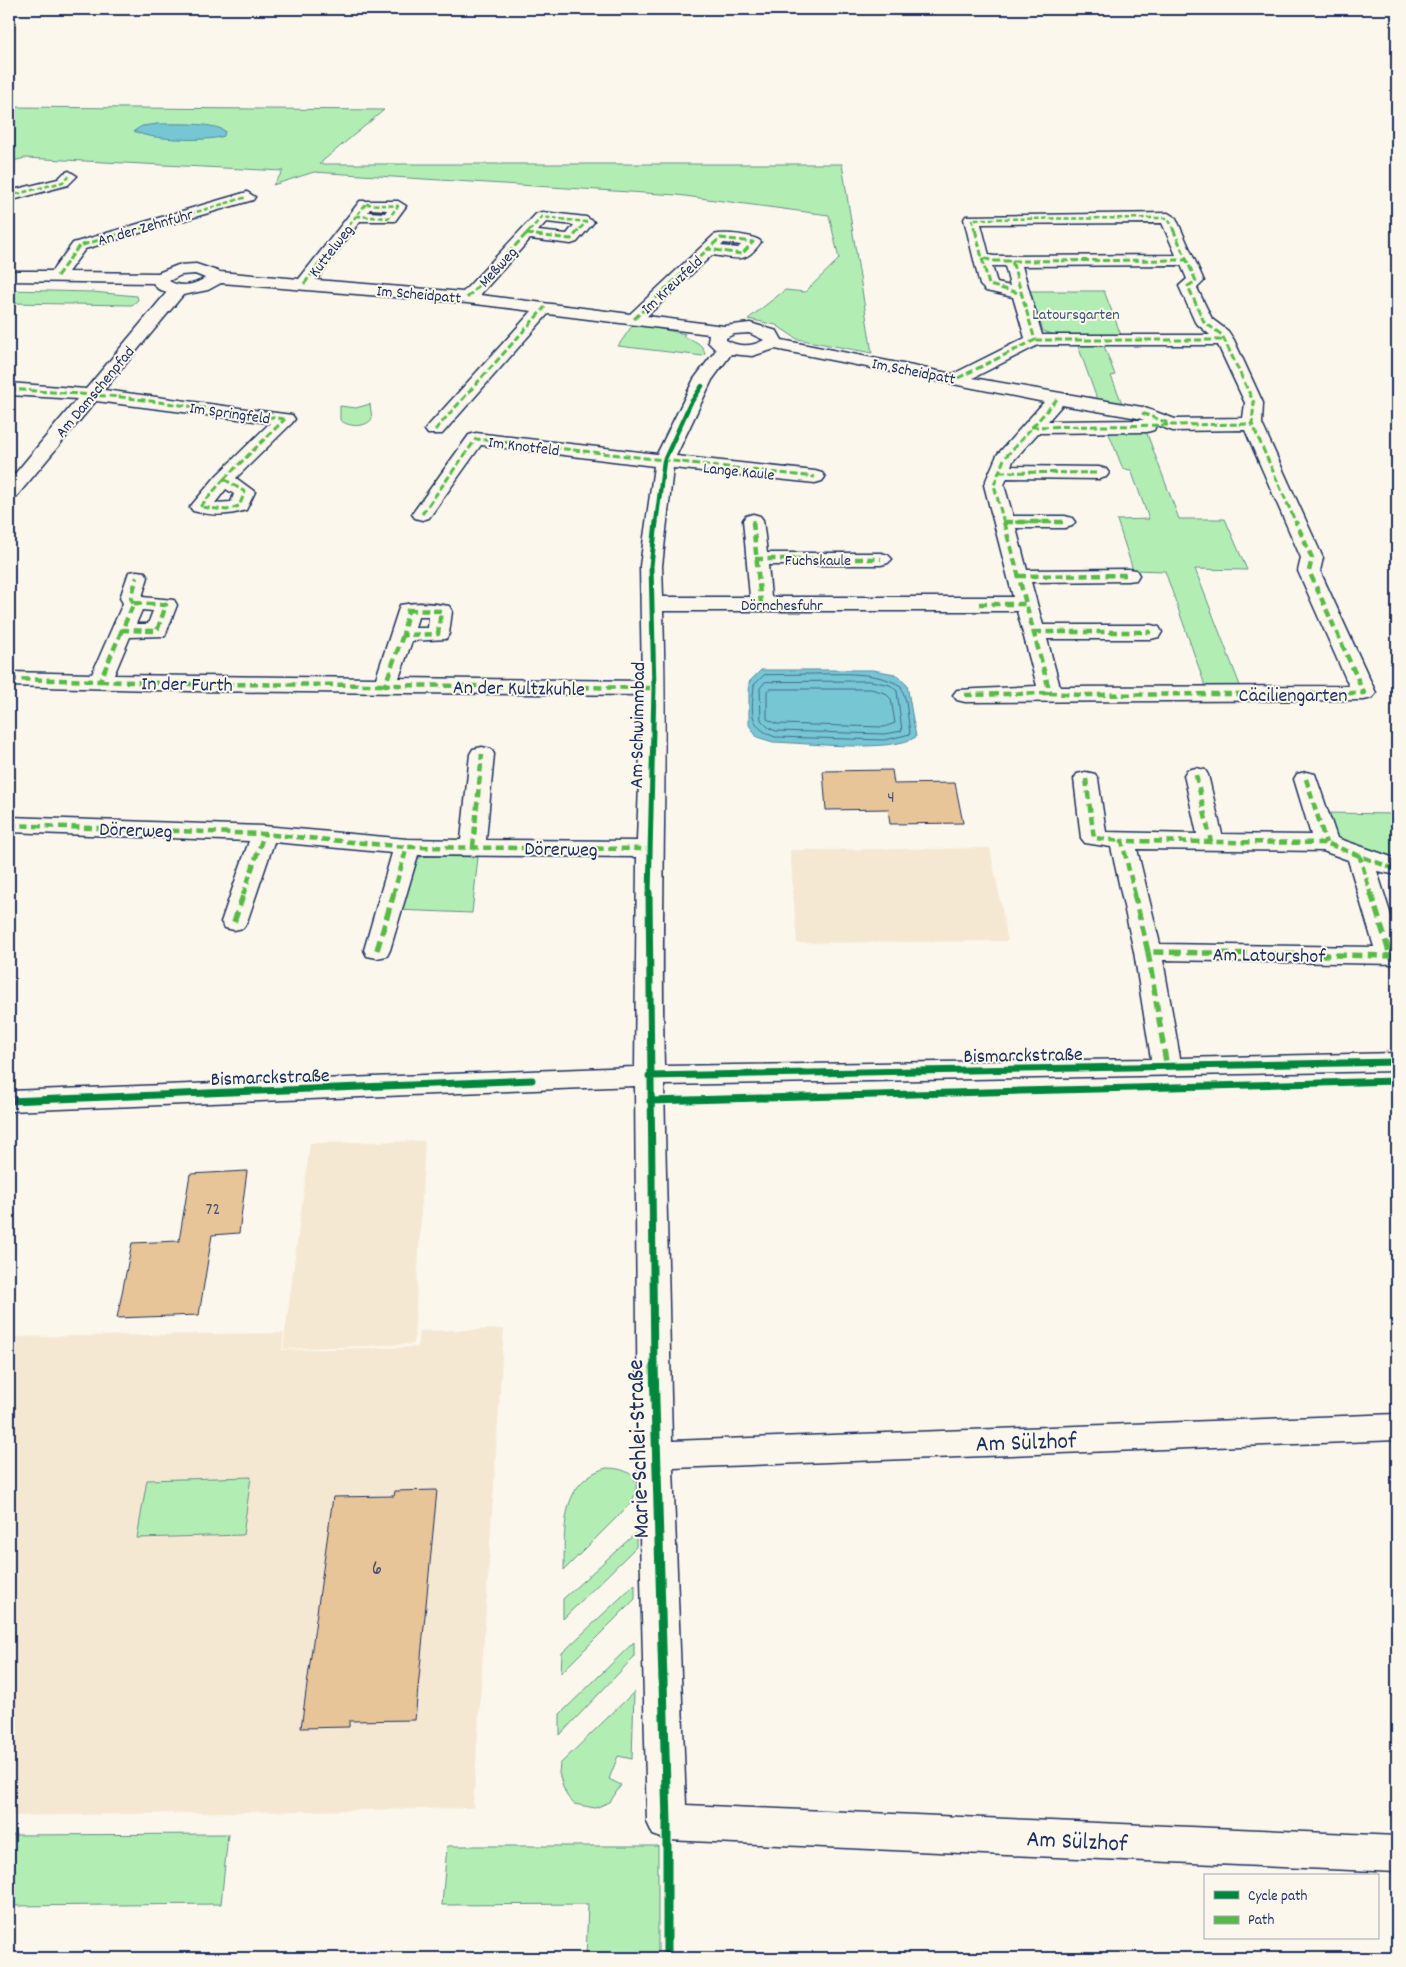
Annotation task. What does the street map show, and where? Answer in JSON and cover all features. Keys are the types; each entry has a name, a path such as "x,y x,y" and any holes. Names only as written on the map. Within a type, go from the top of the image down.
{"street":[{"path":"9,196 63,182 69,176"},
{"name":"An der Zehnfuhr","path":"57,276 74,250 79,246 247,197"},
{"name":"Kuttelweg","path":"298,284 356,216"},
{"path":"1022,294 989,285 972,219 1168,218 1196,281 1188,286 1204,322 1222,335 1254,403 1252,424"},
{"name":"Meßweg","path":"467,298 526,234"},
{"name":"Im Kreuzfeld","path":"634,319 708,249"},
{"path":"982,258 994,261 1187,260"},
{"path":"1012,261 1022,294 1022,302 1035,340"},
{"name":"Im Scheidpatt","path":"9,276 160,278 170,272 187,269 204,270 211,281"},
{"path":"160,278 161,284 178,289"},
{"name":"Im Scheidpatt","path":"178,289 211,281 298,284 467,298 634,319 760,349 772,343 958,378 1057,399 1142,413 1173,425"},
{"name":"Am Damschenpfad","path":"9,493 178,289"},
{"path":"435,430 545,307"},
{"name":"Im Scheidpatt","path":"727,342 740,328 759,329 772,335 772,343"},
{"path":"958,378 1035,340 1225,340"},
{"name":"Am Schwimmbad","path":"649,1076 650,849 654,688 651,566 664,461 690,404 702,386 725,368 727,342"},
{"path":"9,390 90,396"},
{"name":"Im Springfeld","path":"90,396 121,397 286,419 224,479"},
{"path":"965,695 1050,693 994,485 1004,459 1030,427 1057,399"},
{"name":"Im Scheidpatt","path":"1030,427 1252,424"},
{"name":"Cäciliengarten","path":"1050,693 1082,695 1364,693 1309,571 1312,558 1252,424"},
{"name":"Im Knotfeld","path":"422,514 476,439 664,461"},
{"name":"Lange Kaule","path":"664,461 815,477"},
{"path":"999,472 1099,473"},
{"name":"Fuchskaule","path":"753,520 755,558 761,604"},
{"path":"1005,522 1066,522"},
{"name":"Fuchskaule","path":"755,558 881,559"},
{"path":"1018,576 1128,575"},
{"path":"134,603 131,598 137,577"},
{"path":"100,681 134,603"},
{"path":"122,630 157,631 166,605 134,603"},
{"name":"Dörnchesfuhr","path":"653,604 1026,604"},
{"path":"1034,632 1151,632"},
{"path":"385,685 403,635"},
{"name":"In der Furth","path":"9,679 273,684"},
{"name":"An der Kultzkuhle","path":"273,684 654,688"},
{"path":"473,848 482,754"},
{"path":"1196,776 1211,842"},
{"path":"1086,779 1094,838 1122,841 1326,842 1390,867 1397,867"},
{"path":"1306,779 1326,842"},
{"name":"Dörerweg","path":"9,825 264,834 407,847 650,849"},
{"path":"234,922 264,834"},
{"path":"1122,841 1148,952 1167,1068"},
{"path":"377,950 407,847"},
{"name":"Am Latourshof","path":"1148,952 1394,955 1358,854"},
{"name":"Bismarckstraße","path":"9,1101 649,1076 1167,1068 1397,1062"},
{"name":"Marie-Schlei-Straße","path":"649,1076 654,1455 667,1822"},
{"name":"Am Sülzhof","path":"654,1455 1397,1427"},
{"name":"Am Sülzhof","path":"667,1822 1397,1854"}],"shaded area":[{"path":"990,848 1008,941 797,943 790,850"},
{"path":"425,1141 414,1344 283,1349 310,1143"},
{"path":"504,1329 473,1808 9,1816 9,1337 284,1333 282,1350 417,1347 419,1331"}],"green space":[{"path":"9,107 384,110 319,164 842,164 872,353 797,339 776,325 748,319 785,290 805,292 839,259 829,215 677,195 314,172 273,185 283,171 25,158 9,162"},
{"path":"9,290 92,292 137,296 138,300 132,305 9,303"},
{"name":"Latoursgarten","path":"1030,291 1104,291 1121,335 1054,335 1043,331"},
{"path":"634,323 685,334 683,337 700,345 705,354 703,356 618,346"},
{"path":"1077,343 1103,343 1115,375 1111,376 1122,403 1097,399"},
{"path":"370,404 372,419 369,422 356,426 340,420 340,406 356,408"},
{"path":"1108,431 1146,431 1179,519 1225,519 1247,570 1195,569 1241,688 1206,688 1165,571 1133,570 1117,520 1149,519 1131,470 1123,469"},
{"path":"1323,813 1397,814 1397,860 1332,839"},
{"path":"424,856 478,857 472,913 396,910 409,862"},
{"path":"606,1468 622,1470 633,1476 636,1487 635,1495 631,1503 564,1570 565,1524 572,1496 580,1484 591,1475"},
{"path":"251,1477 243,1535 137,1538 147,1480"},
{"path":"636,1533 636,1547 563,1619 563,1599"},
{"path":"635,1584 635,1599 561,1673 562,1653"},
{"path":"634,1642 634,1657 560,1735 560,1714"},
{"path":"634,1692 632,1759 618,1756 609,1779 621,1785 610,1802 595,1808 574,1804 567,1796 563,1787 559,1773 560,1764"},
{"path":"228,1834 221,1904 9,1906 9,1835"},
{"path":"447,1846 658,1846 658,1958 586,1958 588,1904 442,1905"}],"water":[{"path":"157,124 202,125 225,131 224,136 216,138 192,139 164,138 134,131 142,126"},
{"path":"761,670 873,670 895,674 907,685 916,737 904,742 887,745 848,746 773,742 757,737 749,725 749,682"}],"building":[{"path":"892,770 894,784 955,783 963,823 890,824 888,809 826,810 823,771"},
{"path":"247,1171 239,1233 212,1235 199,1315 117,1318 132,1243 179,1241 190,1174"},
{"path":"437,1490 415,1720 349,1721 349,1727 301,1728 333,1497 394,1496 395,1491"}],"marked path":[{"path":"9,196 63,182 69,176"},
{"path":"57,276 74,250 79,246 247,197"},
{"path":"304,284 356,216 389,218 398,206 366,204 356,216"},
{"path":"467,298 473,292 542,217 586,222 571,239 526,234"},
{"path":"958,378 1035,340 1012,261 994,261 982,258 972,219 1168,218 1196,281 1188,286 1204,322 1222,335 1254,403 1252,424 1312,558 1309,571 1364,693 1082,695 1050,693 994,485 1004,459 1057,399"},
{"path":"634,319 720,238 753,242 742,254 708,249"},
{"path":"982,258 989,285 1022,294"},
{"path":"1012,261 1187,260"},
{"path":"435,430 545,307"},
{"path":"1035,340 1225,340"},
{"path":"9,389 121,397 285,419"},
{"path":"1142,413 1173,425 1252,424"},
{"path":"224,479 245,492 239,506 227,510 200,507 224,479 285,419"},
{"path":"1031,427 1173,425"},
{"path":"422,514 476,439 815,477"},
{"path":"999,472 1099,473"},
{"path":"753,520 761,604"},
{"path":"1005,522 1065,522"},
{"path":"755,559 881,559"},
{"path":"1018,576 1128,575"},
{"path":"134,603 166,605 157,631 122,630 134,603 131,598 137,577"},
{"path":"979,604 1026,604"},
{"path":"403,635 408,610 441,611 438,634 403,635 385,685 654,688"},
{"path":"9,679 100,681 122,630"},
{"path":"1034,632 1151,632"},
{"path":"100,681 189,684 385,685"},
{"path":"965,695 1050,693"},
{"path":"473,847 482,754"},
{"path":"1196,775 1211,842"},
{"path":"1086,779 1094,838 1122,841"},
{"path":"1306,779 1326,843"},
{"path":"9,825 264,834 407,847 649,849"},
{"path":"234,922 264,834"},
{"path":"1397,867 1389,867 1326,843 1122,841 1148,952 1397,956"},
{"path":"377,950 407,847"},
{"path":"1359,854 1390,955"},
{"path":"1148,952 1167,1068"}],"cycle path":[{"path":"667,1958 667,1822 655,1455 649,1053 649,883 654,688 651,566 664,461 690,404 702,386"},
{"path":"649,1076 1167,1068 1397,1062"},
{"path":"9,1101 532,1080"},
{"path":"650,1101 1397,1081"}]}
